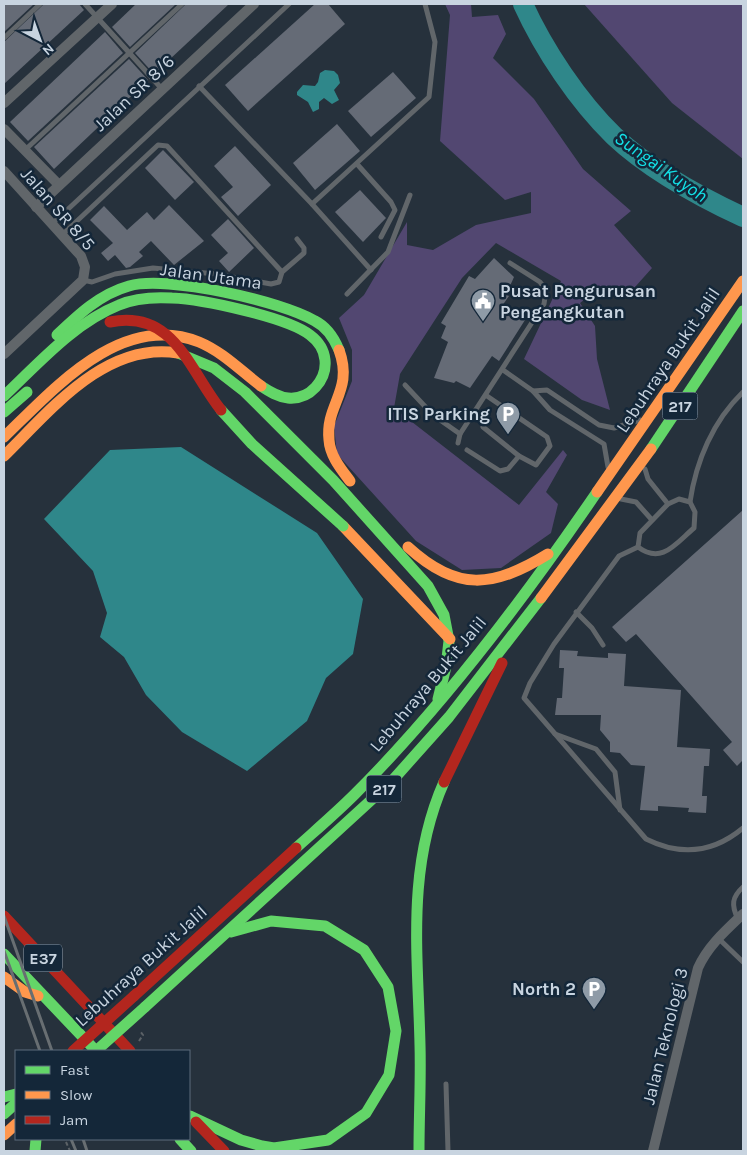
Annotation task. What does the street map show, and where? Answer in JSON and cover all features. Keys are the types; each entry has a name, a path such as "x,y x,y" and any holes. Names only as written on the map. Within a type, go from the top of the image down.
{"main road":[{"name":"Lebuhraya Bukit Jalil","path":"75,1050 355,794 437,705 560,546 743,281"},
{"name":"Jalan Utama","path":"4,383 92,304 104,295 134,284 186,286 268,302 315,320 329,332 339,350"},
{"path":"4,396 61,343 100,313 114,306 149,298 172,298 204,302 299,328 311,334 319,344 326,360 325,373 321,383 306,395 287,398 272,393 222,354 199,343 174,336 136,340 108,349 86,362 4,437"},
{"name":"Lebuhraya Bukit Jalil","path":"97,1050 392,781 449,717 615,501 743,312"},
{"path":"93,332 110,322 119,320 152,324 166,333 174,342 212,400 235,427 342,526 450,639"},
{"path":"314,404 327,393 337,377 340,367 339,350"},
{"path":"339,350 342,357 344,375 329,424 327,438 330,454 339,469 423,562 438,571 459,579 489,581 513,574 560,546"},
{"path":"4,456 87,380 117,361 142,353 174,352 189,356 216,369 243,390 264,403 291,410"},
{"path":"4,412 37,383"},
{"path":"243,390 323,469 428,586 445,613 450,639 447,667 437,705"},
{"path":"419,1151 420,1046 415,920 420,860 446,777 520,626"},
{"name":"E37","path":"4,916 129,1050"},
{"path":"190,1115 206,1121 247,1144 282,1148 319,1144 348,1130 372,1107 384,1087 394,1057 396,1013 391,993 378,968 358,946 336,932 300,923 272,921 227,933"},
{"name":"E37","path":"4,954 95,1050"},
{"path":"4,977 25,992 46,999"},
{"path":"4,1114 15,1104"},
{"path":"190,1115 224,1151"},
{"path":"4,1135 15,1125"},
{"path":"181,1140 191,1151"}],"street":[{"path":"4,103 112,4"},
{"name":"Jalan SR 8/6","path":"36,207 254,4"},
{"name":"Jalan SR 8/5","path":"4,129 59,186"},
{"name":"Jalan SR 8/5","path":"4,171 81,256 85,267 83,280 4,354"},
{"name":"Jalan Teknologi 3","path":"653,1151 698,968 704,954 718,937 741,917"}],"lane":[{"path":"4,38 40,4"},
{"path":"85,4 162,89"},
{"path":"25,150 182,4"},
{"path":"52,224 289,4"},
{"path":"312,204 429,97 435,42 425,4"},
{"path":"199,86 312,204 371,270"},
{"path":"62,235 158,145 167,146 282,272"},
{"path":"357,164 391,202 394,210 382,237"},
{"path":"347,294 388,252 410,196"},
{"path":"83,280 92,282 115,274 153,268 216,274 271,284 279,282 282,272 304,253 304,248 297,239"},
{"path":"458,443 460,434 487,396 544,304 546,290 540,282 510,263"},
{"path":"503,370 533,392 550,410 604,444 608,477"},
{"path":"405,385 433,415 460,434"},
{"path":"533,392 547,390 599,425 614,428 650,416"},
{"path":"638,547 646,554 655,556 666,552 694,528 695,512 690,502 693,479 714,428 743,392"},
{"path":"483,427 519,456 536,465 550,446 547,437 487,396"},
{"path":"467,450 500,471 508,469 519,456"},
{"path":"645,459 646,475 668,504"},
{"path":"638,547 640,533 668,504 680,499 690,502"},
{"path":"615,501 633,500 652,520"},
{"path":"638,547 619,556 576,612 539,666 524,698 646,839 660,846 691,851 706,849 724,842 743,828"},
{"path":"576,612 592,628 603,645"},
{"path":"555,734 596,749 615,772 620,810"},
{"path":"741,917 733,903 734,896 743,886"},
{"path":"718,937 743,962"},
{"path":"446,1084 448,1151"}],"path":[{"path":"66,1142 70,1151"}],"shaded area":[{"path":"445,4 471,4 472,17 498,15 506,34 493,58 534,99 583,169 631,211 614,225 652,268 627,296 593,293 580,303 595,326 597,359 610,410 582,400 524,359 561,281 496,243 462,278 400,374 394,408 519,505 563,450 567,455 546,492 558,504 551,533 501,568 462,570 416,541 337,454 334,426 352,381 352,350 339,318 364,295 407,222 407,245 433,250 476,225 531,213 531,192 505,200 440,141 450,15"},
{"path":"584,4 743,4 743,159 672,103"},
{"path":"325,70 334,71 338,75 340,83 334,90 339,100 332,104 324,98 319,102 319,109 313,112 308,102 297,95 297,92 303,85 315,86 320,73"},
{"path":"181,447 317,533 363,599 353,654 326,678 307,721 247,771 182,732 146,695 124,657 100,637 107,613 93,571 44,519 110,450"}],"building":[{"path":"4,4 34,4 4,32"},
{"path":"44,4 79,4 84,10 4,84 4,42"},
{"path":"136,4 176,4 130,47 112,27"},
{"path":"186,4 229,4 154,74 135,53"},
{"path":"315,4 328,4 345,24 248,111 225,85"},
{"path":"105,32 123,53 28,141 10,122"},
{"path":"129,59 148,80 54,169 34,147"},
{"path":"393,72 416,98 371,137 348,111"},
{"path":"337,124 360,151 315,190 293,163"},
{"path":"235,146 271,185 238,216 221,197 233,187 214,166"},
{"path":"163,150 194,182 175,200 145,168"},
{"path":"360,190 386,218 363,242 335,212"},
{"path":"169,205 204,241 174,265 151,241 139,252 143,256 126,268 115,255 108,261 101,253 113,243 90,220 104,206 127,230 147,212 154,220"},
{"path":"228,219 254,248 229,272 219,261 228,253 211,235"},
{"name":"Pusat Pengurusan Pengangkutan","path":"494,258 514,277 506,295 509,296 502,306 525,320 499,361 492,356 470,388 456,381 454,383 434,378 448,342 441,338 446,326 441,323 469,276 475,279"},
{"path":"743,510 743,760 737,766 723,750 732,742 636,634 626,642 612,627"},
{"path":"560,650 578,651 577,656 608,658 608,653 626,654 624,686 681,690 677,747 710,749 709,766 704,766 702,796 707,796 706,813 688,812 689,808 658,806 658,811 640,810 645,766 631,765 620,753 610,752 610,742 600,730 601,715 555,715 557,698 562,698 564,668 559,668"}],"waterway":[{"name":"Sungai Kuyoh","path":"523,4 541,39 563,74 588,107 614,136 659,171 743,217"}],"railway":[{"path":"4,916 52,1050"},
{"path":"4,951 40,1050"},
{"path":"71,1140 76,1151"},
{"path":"83,1140 87,1151"}],"traffic: fast":[{"path":"57,335 90,306 108,294 129,286 169,284 251,298 299,313 323,326 339,350"},
{"path":"4,396 44,357 87,322 125,303 138,299 152,298 185,299 243,310 299,328 318,343 322,349 325,367 320,381 310,392 296,398 288,398 274,394 261,386"},
{"path":"651,449 743,311"},
{"path":"178,353 214,368 245,392 333,480 428,586 444,615 449,641 446,667 438,699"},
{"path":"4,412 27,392"},
{"path":"221,410 252,444 343,526"},
{"path":"296,848 355,794 388,760 452,687 513,610 597,492"},
{"path":"145,1007 392,781 449,717 541,598"},
{"path":"419,1151 420,1058 417,944 419,879 432,814 444,782"},
{"path":"190,1116 241,1140 262,1146 274,1148 328,1140 366,1113 389,1075 396,1031 388,987 364,950 325,926 271,921 231,932"},
{"path":"4,954 95,1050"},
{"path":"97,1050 145,1007"},
{"path":"4,1097 15,1094"},
{"path":"4,1114 15,1104"},
{"path":"35,1151 36,1140"},
{"path":"181,1140 191,1151"}],"traffic: slow":[{"path":"597,492 743,281"},
{"path":"4,437 67,378 91,360 116,346 143,337 170,335 199,342 224,356 261,386"},
{"path":"339,350 343,364 343,376 331,417 329,440 334,457 350,481"},
{"path":"4,456 60,400 103,368 126,358 151,352 178,353"},
{"path":"541,598 651,449"},
{"path":"343,526 450,639"},
{"path":"408,547 426,562 443,572 459,578 476,580 492,579 510,574 548,554"},
{"path":"4,977 25,992 38,996"},
{"path":"4,1135 15,1125"}],"traffic: jam":[{"path":"110,322 132,320 150,325 165,334 178,346 221,410"},
{"path":"444,782 502,663"},
{"path":"134,996 296,848"},
{"path":"4,916 129,1050"},
{"path":"74,1050 134,996"},
{"path":"196,1122 224,1151"}],"place":[{"name":"Pusat Pengurusan Pengangkutan","path":"483,322"},
{"name":"ITIS Parking","path":"508,435"},
{"name":"North 2","path":"594,1010"}]}
